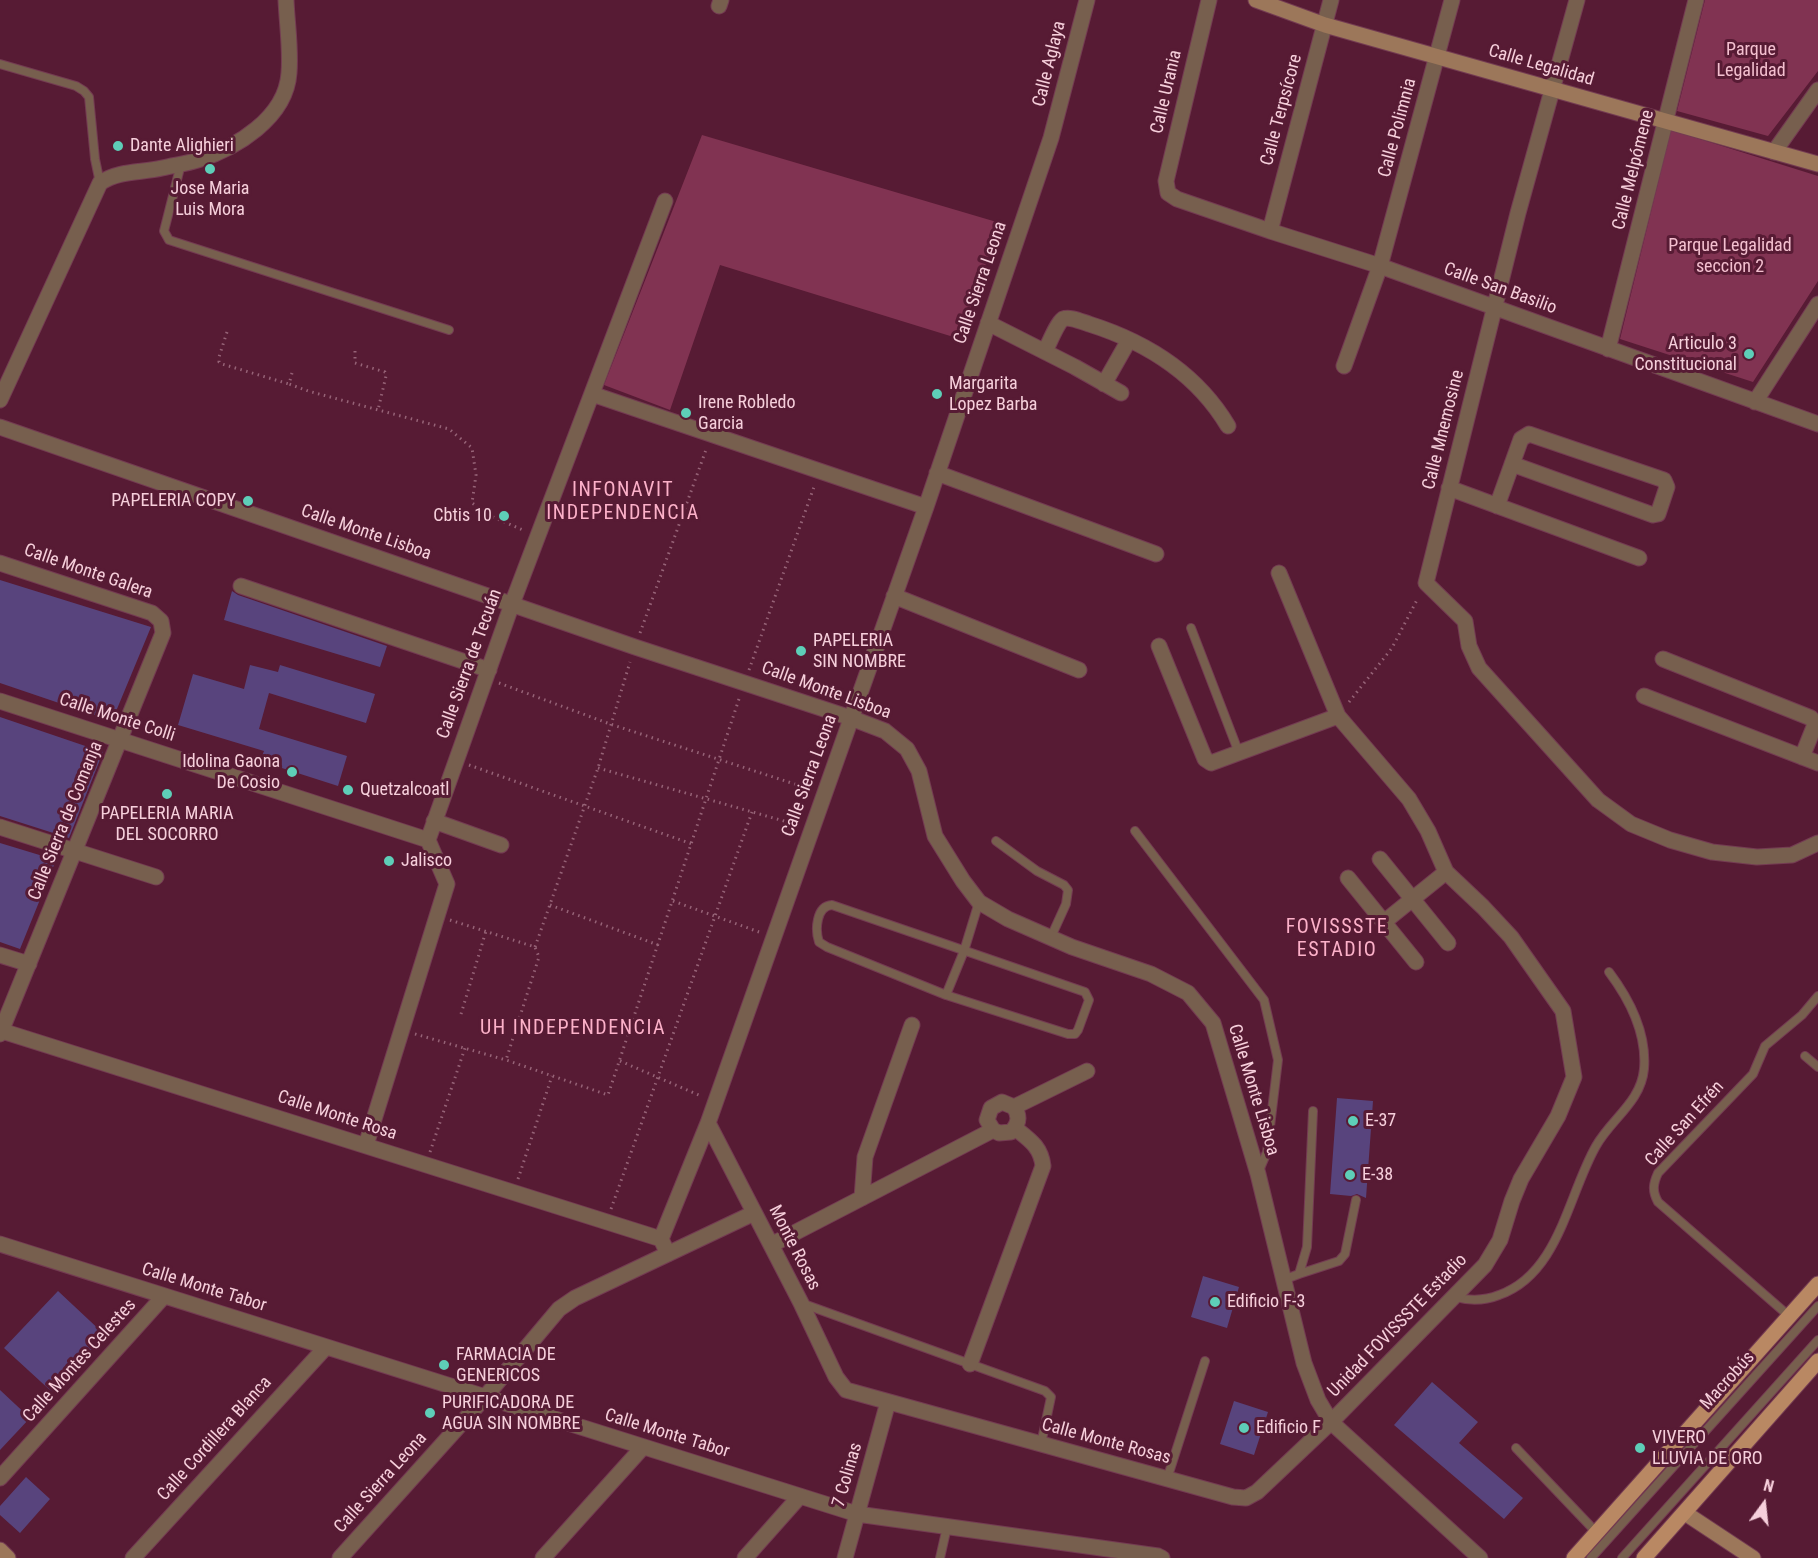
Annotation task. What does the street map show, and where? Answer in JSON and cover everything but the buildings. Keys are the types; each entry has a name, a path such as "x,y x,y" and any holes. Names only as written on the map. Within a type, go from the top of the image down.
{"main road":[{"path":"1574,1558 1818,1284"},
{"path":"1644,1558 1818,1361"}],"street":[{"path":"0,400 100,183 108,177 128,172 198,160 237,142 264,124 281,100 289,75 286,0"},
{"name":"Calle Aglaya","path":"1051,138 1087,0"},
{"name":"Calle Urania","path":"1168,193 1166,181 1209,0"},
{"name":"Calle Legalidad","path":"1256,0 1324,25 1818,164"},
{"name":"Calle Terpsícore","path":"1270,231 1331,0"},
{"name":"Calle Polimnia","path":"1344,366 1380,266 1452,0"},
{"name":"Calle Mnemosine","path":"1426,583 1494,308 1577,0"},
{"name":"Calle Melpómene","path":"1608,349 1696,0"},
{"path":"1774,152 1818,90"},
{"name":"Calle Sierra Leona","path":"661,1239 708,1123 926,507 1051,138"},
{"name":"Calle San Basilio","path":"1168,193 1178,199 1380,266 1818,424"},
{"name":"Calle Sierra de Tecuán","path":"428,840 512,604 665,201"},
{"path":"1755,402 1818,304"},
{"path":"1045,351 1064,318 1101,328 1152,351 1187,375 1212,401 1228,426"},
{"path":"988,323 1045,351 1120,393"},
{"path":"1104,384 1129,340"},
{"path":"592,394 926,507"},
{"name":"Calle Monte Lisboa","path":"0,427 885,731 907,749 919,771 935,836 979,902 1008,919 1072,947 1151,974 1188,993 1213,1023 1258,1173 1282,1280 1304,1363 1318,1400 1331,1422 1480,1558"},
{"path":"1497,506 1512,464 1521,439 1529,434 1664,480 1667,487 1658,514 1653,515 1512,464"},
{"path":"937,473 1156,554"},
{"path":"1449,488 1639,558"},
{"name":"Calle Monte Galera","path":"0,563 152,613 161,621"},
{"name":"Unidad FOVISSSTE Estadio","path":"1280,573 1338,716 1409,799 1428,831 1446,873 1511,937 1563,1011 1574,1077 1558,1116 1521,1179 1500,1240 1485,1265 1331,1422"},
{"path":"1426,583 1465,621 1469,646 1479,668 1598,800 1631,824 1670,840 1712,852 1757,857 1792,855 1818,843"},
{"path":"241,586 487,674"},
{"path":"894,596 1079,670"},
{"name":"Calle Sierra de Comanja","path":"1,1032 163,633 161,621"},
{"path":"1159,646 1205,759 1210,763 1338,716"},
{"path":"1663,659 1811,718 1814,727 1802,757"},
{"path":"1644,696 1818,763"},
{"name":"Calle Monte Colli","path":"0,701 428,840"},
{"path":"435,821 501,844"},
{"path":"0,827 156,877"},
{"path":"366,1145 447,884 428,840"},
{"path":"1380,859 1448,943"},
{"path":"1384,922 1446,873"},
{"path":"1348,878 1416,962"},
{"path":"0,955 29,964"},
{"path":"862,1198 865,1157 912,1025"},
{"name":"Calle Monte Rosa","path":"1,1032 661,1239"},
{"path":"1014,1107 1087,1071"},
{"path":"1002,1102 1014,1107 1018,1117 1015,1128 1005,1134 993,1130 987,1120 991,1108 1002,1102"},
{"name":"Monte Rosas","path":"708,1123 801,1303 836,1377 846,1390"},
{"path":"970,1364 1043,1166 1042,1155 1036,1145 1015,1128"},
{"path":"771,1245 993,1130"},
{"name":"Calle Sierra Leona","path":"340,1558 485,1397 559,1309 575,1298 754,1214"},
{"path":"661,1239 668,1254"},
{"name":"Calle Monte Tabor","path":"2,1248 164,1296 857,1514 1162,1558"},
{"name":"Calle Montes Celestes","path":"0,1478 164,1296"},
{"name":"Calle Cordillera Blanca","path":"133,1558 326,1347"},
{"name":"Calle Monte Rosas","path":"846,1390 1233,1497 1246,1498 1257,1492 1331,1422"},
{"name":"7 Colinas","path":"845,1558 888,1402"},
{"path":"543,1558 643,1447"},
{"path":"745,1558 800,1496"},
{"path":"1685,1513 1753,1558"},
{"path":"0,1550 8,1558"}],"lane":[{"path":"0,64 76,86 84,91 89,98 95,159 100,183"},
{"path":"181,164 164,231 170,240 449,330"},
{"path":"1191,628 1239,753"},
{"path":"1135,831 1264,1000 1278,1060 1267,1152 1258,1173"},
{"path":"996,841 1037,871 1064,885 1068,890 1066,904 1050,937"},
{"path":"946,995 964,951 979,902"},
{"path":"832,905 1085,992 1089,1000 1078,1030 1075,1034 1068,1034 946,995 819,942 817,924 823,909 832,905"},
{"path":"1455,1297 1468,1301 1493,1298 1516,1288 1535,1272 1562,1226 1595,1147 1636,1094 1644,1068 1641,1038 1629,1003 1609,972"},
{"name":"Calle San Efrén","path":"1789,1316 1658,1202 1654,1195 1653,1184 1658,1173 1754,1074 1765,1046 1802,1015 1818,996"},
{"path":"1805,1056 1818,1067"},
{"path":"1299,1274 1307,1247 1312,1111"},
{"path":"1282,1280 1339,1261 1345,1254 1356,1200"},
{"path":"801,1303 1045,1391 1051,1396 1041,1444"},
{"name":"Macrobús","path":"1591,1558 1818,1306"},
{"path":"1623,1558 1818,1340"},
{"path":"1167,1479 1205,1361"},
{"path":"1516,1448 1597,1533"},
{"path":"940,1558 947,1527"}],"path":[{"path":"227,332 219,357 219,362 222,364 308,391 449,429 472,448 476,475 472,504 491,516 538,537"},
{"path":"355,351 355,363 385,372 378,410"},
{"path":"289,384 292,373"},
{"path":"506,1060 539,957 535,947 598,768 635,647 712,434"},
{"path":"401,1031 506,1060 608,1095 744,682 820,471"},
{"path":"1338,716 1392,648 1426,583"},
{"path":"487,674 610,724 824,793"},
{"path":"456,761 692,844"},
{"path":"598,768 811,829"},
{"path":"607,1222 752,812"},
{"path":"673,901 773,937"},
{"path":"550,905 658,946"},
{"path":"437,915 535,947"},
{"path":"461,1014 486,931"},
{"path":"426,1164 465,1048"},
{"path":"620,1061 715,1103"},
{"path":"514,1192 552,1076"}],"green space":[{"name":"Parque Legalidad","path":"1705,0 1818,0 1818,71 1768,136 1677,111"},
{"name":"Parque Legalidad seccion 2","path":"1671,130 1818,176 1818,281 1753,382 1620,339"},
{"path":"702,135 1000,223 960,339 720,265 670,410 604,385"}],"place":[{"name":"Dante Alighieri","path":"118,146"},
{"name":"Jose Maria Luis Mora","path":"210,169"},
{"name":"Articulo 3 Constitucional","path":"1749,354"},
{"name":"Margarita Lopez Barba","path":"937,394"},
{"name":"Irene Robledo Garcia","path":"686,413"},
{"name":"PAPELERIA COPY","path":"248,501"},
{"name":"Cbtis 10","path":"504,516"},
{"name":"PAPELERIA SIN NOMBRE","path":"801,651"},
{"name":"Idolina Gaona De Cosio","path":"292,772"},
{"name":"Quetzalcoatl","path":"348,790"},
{"name":"PAPELERIA MARIA DEL SOCORRO","path":"167,794"},
{"name":"Jalisco","path":"389,861"},
{"name":"E-37","path":"1353,1121"},
{"name":"E-38","path":"1350,1175"},
{"name":"Edificio F-3","path":"1215,1302"},
{"name":"FARMACIA DE GENERICOS","path":"444,1365"},
{"name":"PURIFICADORA DE AGUA SIN NOMBRE","path":"430,1413"},
{"name":"Edificio F","path":"1244,1428"},
{"name":"VIVERO LLUVIA DE ORO","path":"1640,1448"}],"district":[{"name":"INFONAVIT INDEPENDENCIA","path":"623,502"},
{"name":"FOVISSSTE ESTADIO","path":"1337,940"},
{"name":"UH INDEPENDENCIA","path":"573,1029"}]}
